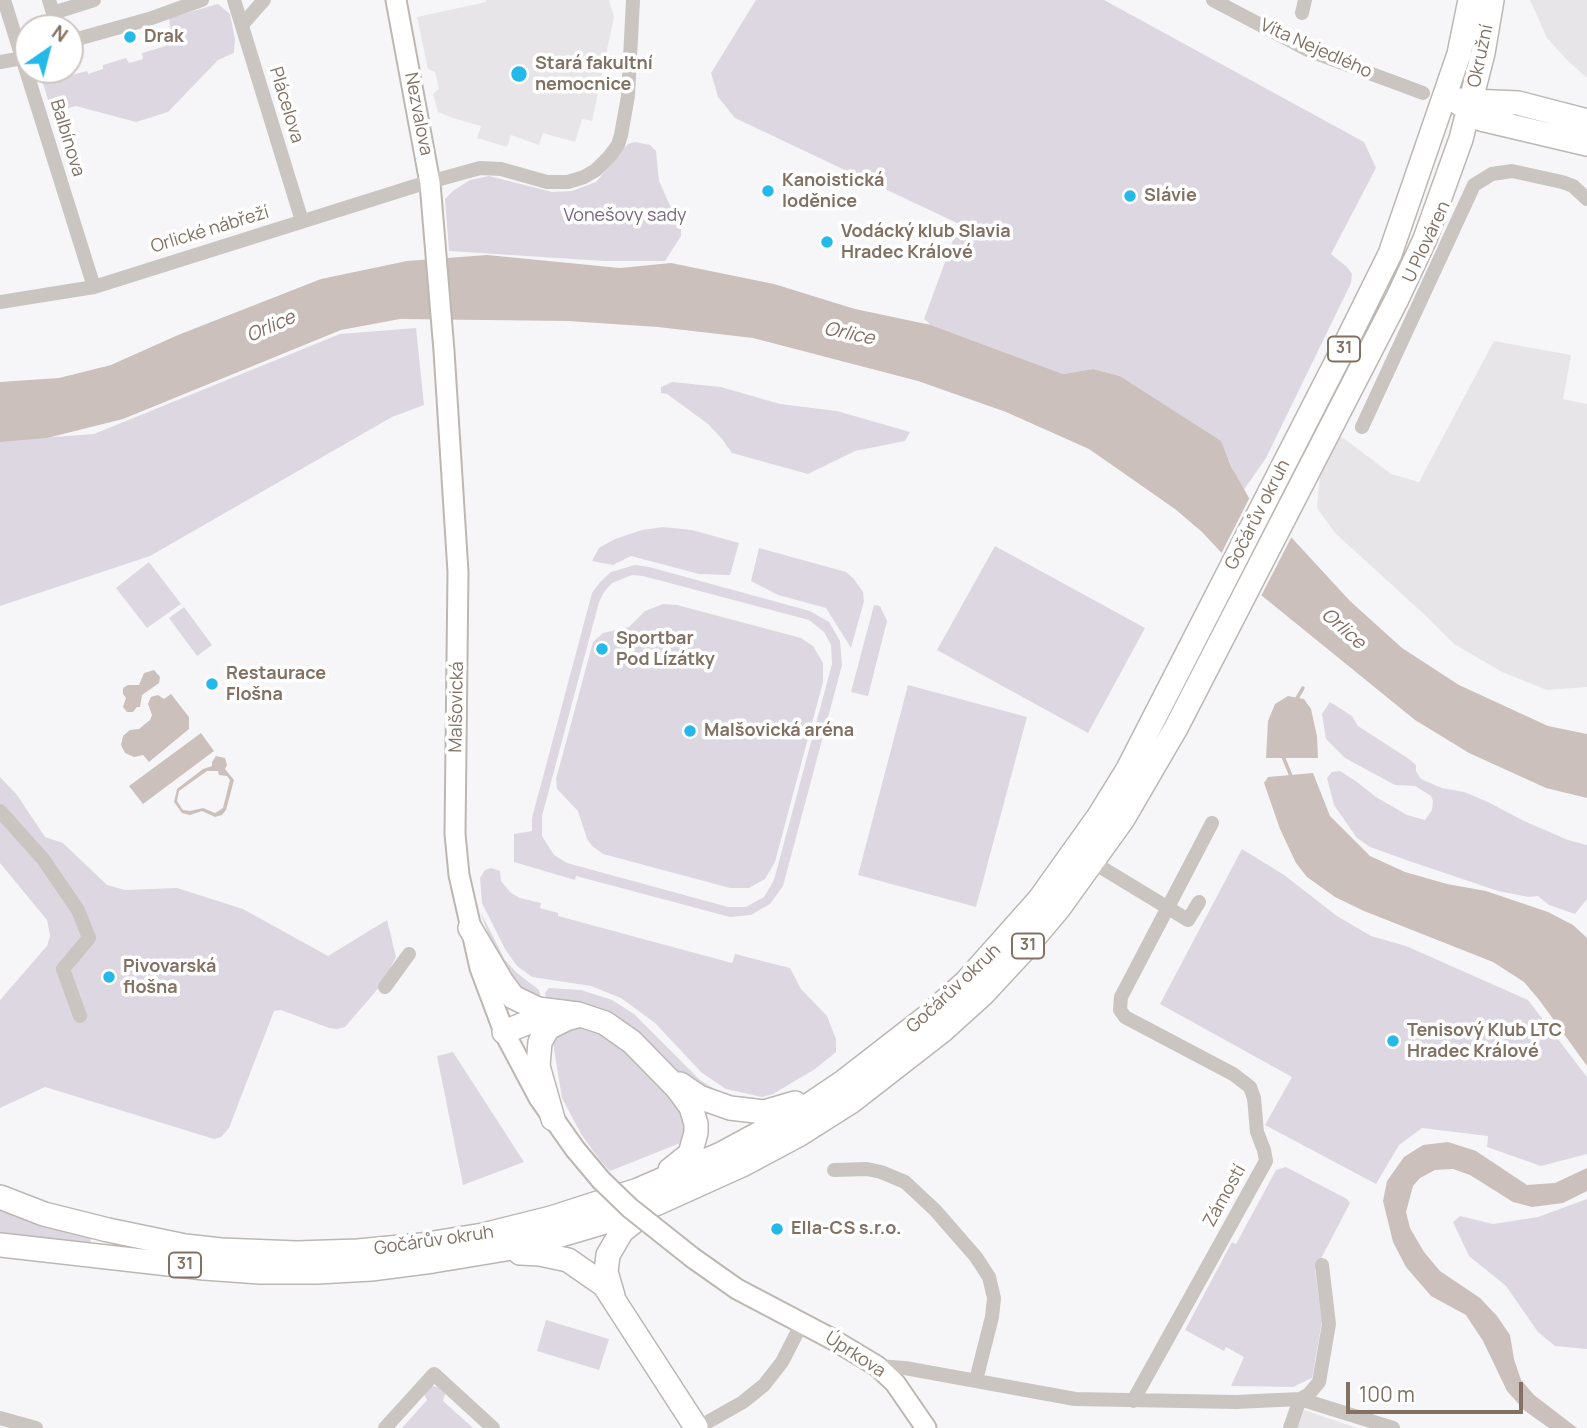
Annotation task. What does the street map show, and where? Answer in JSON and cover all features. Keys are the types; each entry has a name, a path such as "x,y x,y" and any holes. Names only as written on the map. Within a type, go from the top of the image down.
{"main road":[{"name":"Okružní","path":"1459,54 1470,0"},
{"name":"Okružní","path":"1468,105 1483,53 1492,0"},
{"path":"1483,53 1488,77 1511,103"},
{"path":"1459,54 1456,80 1468,105 1481,119 1587,144"},
{"name":"Gočárův okruh","path":"0,1197 44,1214 148,1239 221,1250 297,1253 421,1245 483,1235 551,1218 638,1190 679,1174 765,1132 843,1083 928,1016 966,982 1039,900 1091,828 1128,769 1375,287 1403,221 1459,54"},
{"path":"1433,130 1445,113 1468,105 1511,103 1587,121"},
{"name":"Gočárův okruh","path":"0,1245 260,1272 371,1269 492,1252 601,1224 669,1199 800,1134 852,1101 898,1067 942,1031 993,983 1037,935 1094,863 1151,774 1397,299 1437,210 1456,156 1468,105"},
{"path":"1456,156 1490,133 1521,129"},
{"path":"470,928 506,988 519,1001 538,1009 587,1016 614,1028 699,1097 730,1108 764,1112 786,1107 843,1083"},
{"path":"504,1032 546,1018 587,1016"},
{"path":"553,1119 538,1066 540,1042 546,1030 553,1024 572,1017 587,1016"},
{"path":"638,1190 684,1160 696,1139 696,1124 691,1107 654,1063"},
{"path":"616,1302 606,1272 610,1248 628,1226 669,1199"},
{"path":"492,1252 540,1254 568,1260 597,1279 616,1302 696,1427"}],"street":[{"name":"Balbínova","path":"4,0 14,28"},
{"path":"51,7 94,0"},
{"path":"84,37 149,19 202,0"},
{"name":"Plácelova","path":"234,0 302,221"},
{"path":"242,25 264,0"},
{"name":"Nezvalova","path":"396,0 430,183 444,351"},
{"name":"Orlické nábřeží","path":"0,302 94,287 302,221 490,167 547,182 568,182 584,177 596,170 618,145 621,135 628,96 633,0"},
{"name":"Víta Nejedlého","path":"1213,0 1310,51 1423,93"},
{"name":"Balbínova","path":"33,84 94,287"},
{"name":"U Plováren","path":"1362,427 1474,185 1492,174 1512,171 1573,186 1587,199"},
{"name":"Malšovická","path":"444,351 458,572 455,834 459,875 486,987 504,1032 528,1080 575,1149"},
{"path":"0,811 43,859 78,910 89,937 64,970 80,1016"},
{"name":"Zámostí","path":"1133,1401 1266,1161 1250,1087 1233,1074 1125,1017 1121,1012 1121,997 1212,823"},
{"path":"1094,863 1188,920 1199,902"},
{"path":"385,987 409,954"},
{"name":"Úprkova","path":"575,1149 623,1201 693,1258 737,1289 877,1366 895,1383 926,1428"},
{"path":"834,1170 867,1169 905,1182 935,1210 976,1256 989,1277 994,1298 992,1317 976,1380"},
{"path":"1290,1428 1300,1399 1309,1394 1319,1382 1329,1324 1322,1265"},
{"path":"696,1427 743,1402 764,1385 782,1362 802,1323"},
{"path":"877,1366 905,1368 1075,1399 1300,1399 1393,1428"},
{"path":"385,1428 434,1374 494,1428"},
{"path":"0,1418 36,1428"}],"shaded area":[{"name":"Stará fakultní nemocnice","path":"486,0 609,0 614,17 592,121 582,119 575,142 543,133 539,145 511,135 507,147 477,138 481,126 438,112 433,94 439,89 435,72 428,69 417,17"},
{"path":"1530,0 1587,0 1587,78 1547,38"},
{"path":"1494,341 1571,355 1563,399 1587,404 1587,687 1547,690 1502,672 1454,644 1335,533 1317,508 1320,474 1338,434 1391,474 1419,482"},
{"path":"1304,1410 1357,1428 1297,1428"}],"green space":[{"name":"Slávie","path":"756,0 1104,0 1364,142 1376,168 1331,254 1352,274 1351,283 1266,458 1243,491 1220,441 1120,376 1093,369 1063,374 931,325 924,319 959,224 735,118 718,97 711,73"},
{"path":"218,4 230,14 235,39 234,53 218,60 168,112 136,122 76,106 52,113 43,84 84,84 84,72 87,71 88,74 103,69 103,65 126,58 129,63 143,59 142,53 166,46 171,33 169,18"},
{"name":"Vonešovy sady","path":"635,142 650,145 656,151 659,181 681,230 681,236 665,261 604,261 449,251 445,199 470,180 489,176 552,192 572,191 596,182 628,144"},
{"path":"416,328 424,405 392,417 150,556 0,606 0,441 94,434 340,334"},
{"path":"672,382 721,387 780,404 837,411 910,432 905,441 855,451 808,474 732,453 708,424 667,394 661,393 661,387"},
{"path":"663,527 692,530 739,543 730,575 699,574 631,556 613,565 592,561 599,548 615,539 642,530"},
{"path":"995,546 1145,628 1088,733 937,650"},
{"path":"759,548 846,572 854,579 863,592 864,601 851,648 826,608 778,595 751,581"},
{"path":"149,562 181,604 147,628 116,588"},
{"path":"635,565 649,567 810,611 829,622 840,641 842,665 783,886 770,904 751,915 730,917 576,876 575,880 514,862 514,834 532,831 532,818 592,593 611,572","holes":["632,575 809,620 824,632 831,645 832,664 774,880 764,897 746,907 728,907 567,863 554,855 542,836 542,816 599,602 612,583"]},
{"name":"Malšovická aréna","path":"663,604 677,605 801,638 813,646 823,663 823,682 775,862 765,879 749,888 730,888 603,854 587,839 578,811 557,789 556,779 593,642 603,633 629,627 645,611"},
{"path":"874,605 880,606 887,621 868,696 851,692"},
{"path":"184,607 212,645 197,656 169,618"},
{"path":"908,685 1027,717 976,907 858,875"},
{"path":"1330,702 1352,716 1358,726 1409,759 1416,765 1421,779 1442,788 1464,792 1568,840 1587,845 1587,899 1575,914 1549,905 1538,896 1529,897 1498,891 1370,847 1357,838 1334,805 1327,778 1332,772 1340,771 1407,815 1425,820 1432,810 1433,801 1431,796 1415,786 1395,785 1345,758 1326,739 1322,714"},
{"path":"0,777 17,795 45,837 63,843 107,885 125,890 177,888 243,909 328,956 387,920 396,957 382,984 345,1027 329,1028 281,1010 274,1011 229,1128 221,1137 214,1139 45,1087 0,1108 0,1000 47,946 50,936 47,920 0,863"},
{"name":"Tenisový Klub LTC Hradec Králové","path":"1242,849 1284,875 1337,916 1371,936 1406,946 1528,1000 1587,1077 1587,1154 1541,1166 1487,1147 1488,1136 1422,1128 1399,1145 1376,1184 1265,1125 1292,1077 1160,1004"},
{"path":"491,868 500,871 501,881 511,893 541,903 540,908 558,913 558,916 732,963 735,954 790,968 801,989 827,1016 836,1039 836,1052 815,1069 773,1094 762,1097 726,1089 702,1073 655,1023 621,998 591,986 532,977 517,966 505,949 482,903 480,878 485,870"},
{"path":"480,911 505,960 539,990 542,1003 517,992 491,942"},
{"path":"549,988 581,990 612,1000 634,1014 700,1080 721,1093 761,1104 733,1103 699,1090 614,1015 583,1006 547,1003 545,993"},
{"path":"583,1024 613,1037 685,1109 688,1140 610,1171 599,1159 581,1134 562,1098 551,1031"},
{"path":"453,1052 524,1162 463,1185 437,1056"},
{"path":"1286,1167 1350,1203 1315,1270 1322,1321 1312,1378 1293,1387 1231,1386 1244,1357 1226,1347 1224,1351 1185,1330 1232,1242 1236,1244 1276,1170"},
{"path":"1587,1199 1587,1349 1555,1346 1538,1332 1506,1286 1469,1256 1453,1222 1460,1216 1493,1224 1538,1217"},
{"path":"0,1210 91,1239 90,1247 0,1236"},
{"path":"546,1320 609,1339 599,1370 537,1351"},
{"path":"432,1386 446,1391 443,1401 473,1428 402,1428 427,1400 423,1392"}],"water":[{"name":"Orlice","path":"487,255 620,268 671,263 774,284 855,309 931,325 1063,374 1093,369 1120,376 1221,441 1249,498 1291,537 1350,601 1402,648 1459,685 1548,726 1587,734 1587,798 1546,788 1469,753 1415,720 1261,595 1202,532 1175,509 1089,449 1006,412 918,381 753,338 658,327 568,321 400,319 341,330 123,419 47,438 0,442 0,382 59,378 111,365 178,335 321,279 407,261"},
{"path":"154,670 160,677 159,683 142,695 140,707 133,712 127,712 123,707 126,698 123,688 139,685 144,673"},
{"path":"171,694 189,717 189,729 149,762 143,755 134,757 125,753 121,745 123,736 130,730 139,729 150,720 152,715 148,704 151,697 158,695 164,699"},
{"path":"1288,696 1304,699 1311,709 1317,736 1318,758 1266,758 1268,721 1275,704"},
{"path":"201,733 214,751 143,804 129,786"},
{"path":"216,756 225,758 225,769 234,780 226,810 215,817 202,811 190,815 182,813 174,802 177,789 203,769 212,766","holes":["207,771 218,771 219,775 227,776 230,780 223,808 215,813 203,808 183,810 177,801 179,791"]},
{"path":"1313,773 1330,816 1370,856 1405,872 1486,891 1548,912 1573,925 1587,938 1587,1066 1524,982 1493,962 1335,897 1307,877 1296,863 1280,829 1264,783 1268,777"},
{"path":"1448,1142 1476,1151 1527,1185 1555,1183 1587,1168 1587,1191 1563,1203 1532,1207 1513,1202 1470,1175 1453,1169 1435,1170 1420,1178 1413,1186 1406,1212 1410,1228 1424,1252 1440,1271 1480,1298 1497,1316 1510,1335 1521,1380 1534,1395 1577,1428 1549,1428 1525,1411 1507,1391 1483,1341 1466,1315 1431,1296 1406,1267 1393,1242 1383,1201 1387,1181 1404,1157 1423,1145"}],"pier":[{"path":"1251,495 1293,534 1260,598 1219,558"}],"waterway":[{"path":"1296,700 1303,688"},
{"path":"1282,754 1291,776"}],"place":[{"name":"Drak","path":"130,37"},
{"name":"Stará fakultní nemocnice","path":"519,74"},
{"name":"Kanoistická loděnice","path":"768,191"},
{"name":"Slávie","path":"1130,196"},
{"name":"Vodácký klub Slavia Hradec Králové","path":"827,242"},
{"name":"Sportbar Pod Lízátky","path":"602,649"},
{"name":"Restaurace Flošna","path":"212,684"},
{"name":"Malšovická aréna","path":"690,731"},
{"name":"Pivovarská flošna","path":"109,977"},
{"name":"Tenisový Klub LTC Hradec Králové","path":"1393,1041"},
{"name":"Ella-CS s.r.o.","path":"777,1229"}]}
